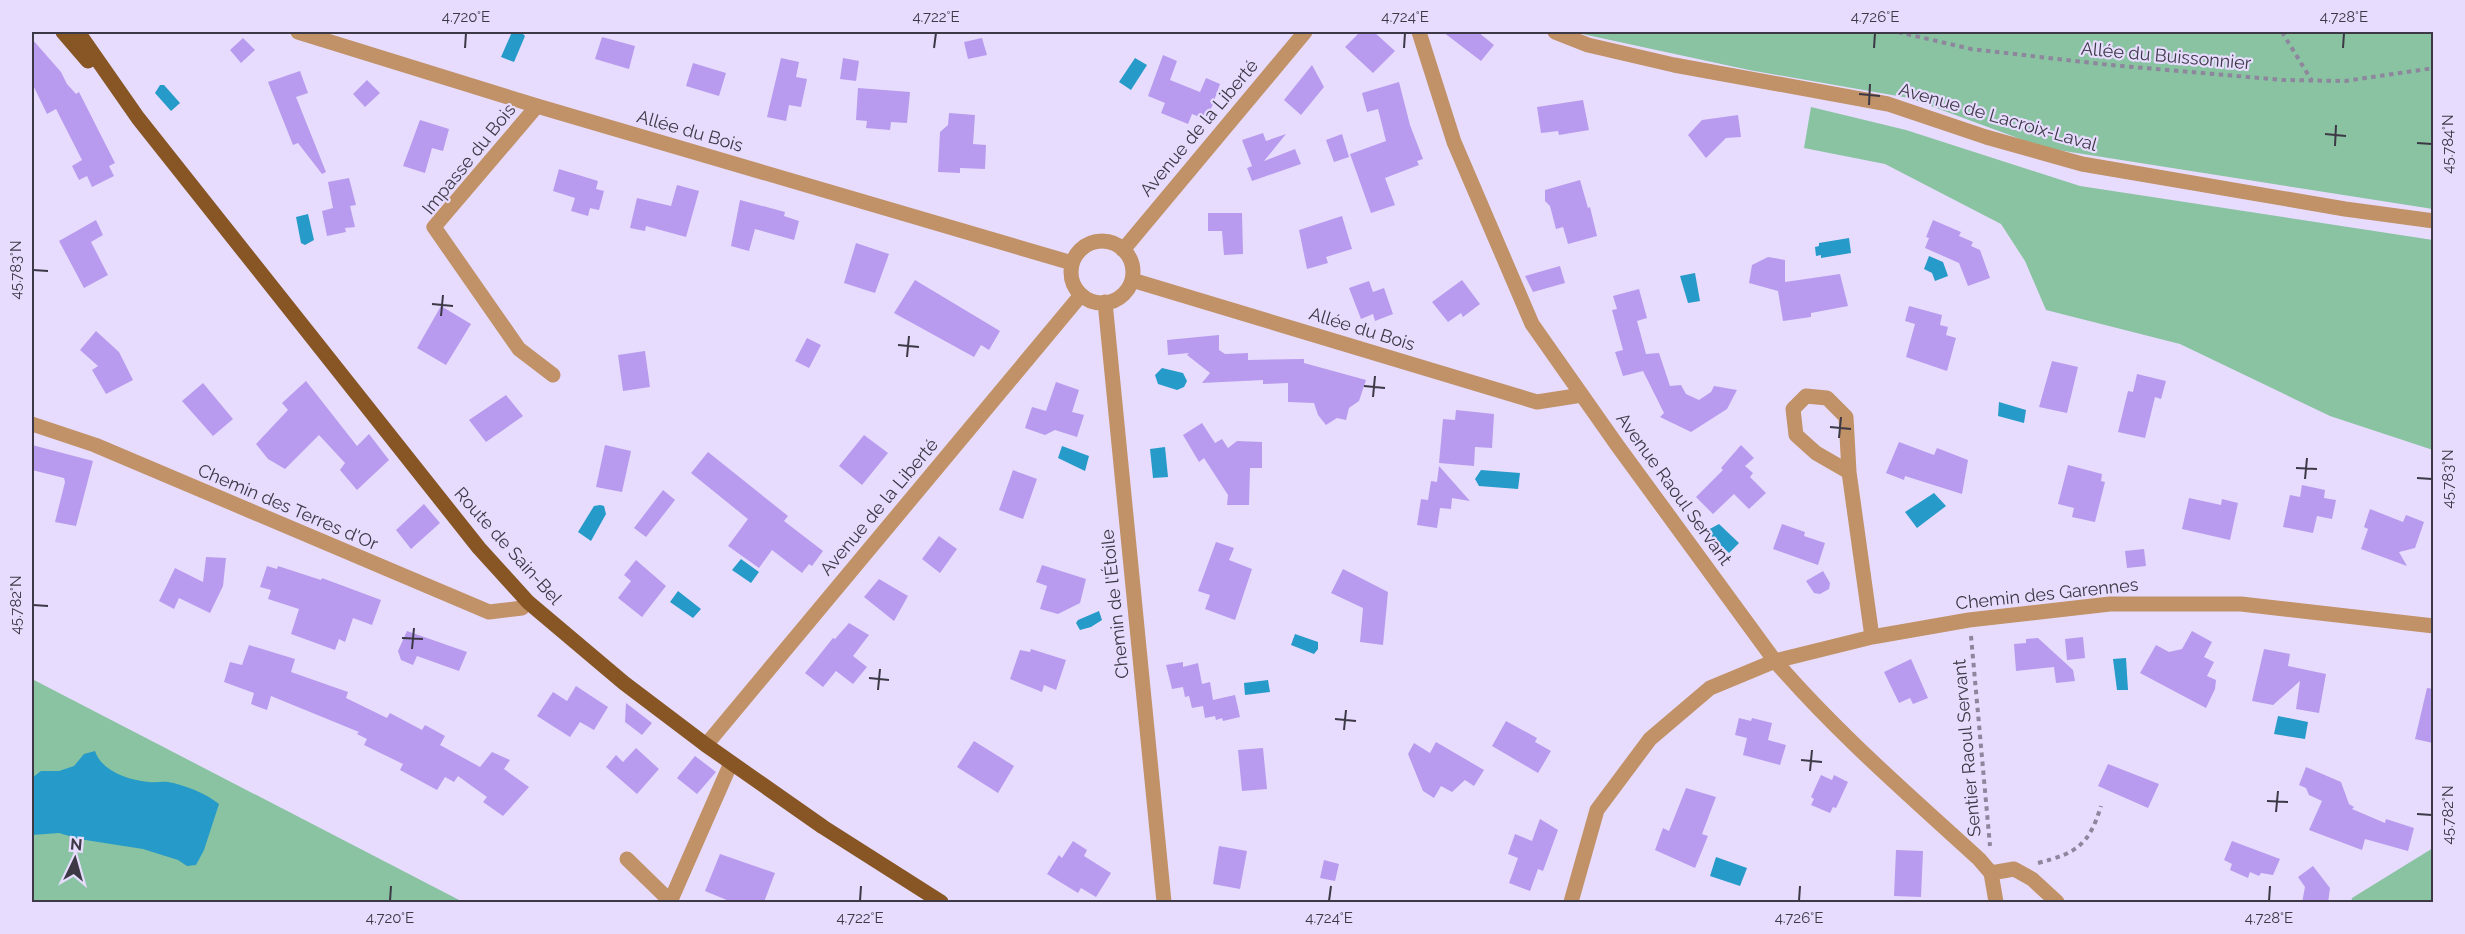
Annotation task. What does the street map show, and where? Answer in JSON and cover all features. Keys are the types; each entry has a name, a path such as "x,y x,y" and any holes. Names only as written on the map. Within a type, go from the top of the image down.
{"main road":[{"name":"Route de Sain-Bel","path":"63,32 138,118 479,548 528,602 582,649 706,745 823,827 941,903"},
{"name":"Route de Sain-Bel","path":"78,32 138,118"}],"street":[{"name":"Allée du Bois","path":"298,32 537,106 1072,263"},
{"name":"Avenue de la Liberté","path":"1124,250 1305,32"},
{"name":"Avenue Raoul Servant","path":"1419,32 1454,141 1532,324 1775,661 1802,692 1979,859 1991,873"},
{"name":"Avenue de Lacroix-Laval","path":"1555,32 1588,45 1674,65 1888,104 1986,137 2082,164 2345,209 2433,221"},
{"name":"Impasse du Bois","path":"537,106 434,227 519,349 553,375"},
{"path":"1104,241 1124,250 1132,264 1132,280 1122,295 1105,302 1092,301 1081,295 1072,280 1072,263 1077,254 1094,242 1104,241"},
{"name":"Allée du Bois","path":"1132,280 1537,402 1582,395"},
{"name":"Avenue de la Liberté","path":"706,745 1081,295"},
{"name":"Chemin de l'Étoile","path":"1105,302 1164,903"},
{"path":"1849,472 1816,453 1796,435 1793,410 1806,396 1827,398 1846,417 1849,472 1872,637"},
{"name":"Chemin des Terres d'Or","path":"32,424 95,445 453,599 489,612 522,608 528,602"},
{"name":"Chemin des Garennes","path":"1571,903 1597,810 1650,739 1710,688 1775,661 1872,637 1969,620 2110,604 2241,604 2433,626"},
{"path":"627,859 670,902 731,763"},
{"path":"1996,903 1991,873 2014,869 2032,879 2056,903"}],"path":[{"name":"Allée du Buissonnier","path":"1898,32 1994,52 2110,65 2312,81 2345,81 2433,68"},
{"path":"2282,32 2312,81"},
{"name":"Sentier Raoul Servant","path":"1969,620 1991,873"},
{"path":"2014,869 2068,855 2083,844 2094,828 2101,806"}],"green space":[{"path":"1573,32 2433,32 2433,209 2045,148 1909,98 1749,70"},
{"path":"1811,107 1906,130 2080,186 2433,240 2433,450 2330,416 2180,344 2046,310 2025,261 2001,224 1885,164 1804,148"},
{"path":"32,679 463,902 32,902"},
{"path":"2433,848 2433,902 2351,902 2352,898"}],"water":[{"path":"512,32 521,32 525,36 514,62 501,57"},
{"path":"1135,58 1147,65 1131,90 1119,82"},
{"path":"160,85 164,85 180,103 171,111 155,93"},
{"path":"308,214 314,240 305,245 301,243 296,217"},
{"path":"1849,238 1851,253 1821,258 1821,255 1816,256 1815,247 1819,246 1819,243"},
{"path":"1929,256 1943,262 1948,276 1935,281 1932,273 1924,269"},
{"path":"1695,273 1700,301 1688,303 1680,276"},
{"path":"1162,368 1183,373 1187,381 1184,387 1177,390 1158,384 1155,375"},
{"path":"1999,402 2026,410 2024,423 1998,416"},
{"path":"1062,446 1089,456 1085,471 1058,458"},
{"path":"1165,447 1168,477 1153,478 1150,449"},
{"path":"1481,470 1520,473 1518,489 1479,486 1475,479"},
{"path":"1934,493 1946,506 1917,528 1905,512"},
{"path":"594,506 604,506 606,514 591,541 578,532"},
{"path":"1719,524 1739,543 1729,553 1706,531"},
{"path":"741,559 759,572 751,583 732,570"},
{"path":"678,591 701,609 693,618 670,602"},
{"path":"1099,611 1102,620 1091,627 1080,630 1076,623 1078,620"},
{"path":"1295,634 1318,642 1318,649 1314,654 1291,645"},
{"path":"2126,658 2128,690 2117,690 2113,659"},
{"path":"1268,680 1270,692 1245,695 1244,683"},
{"path":"2278,716 2308,722 2305,739 2274,734"},
{"path":"95,751 104,764 117,774 141,781 181,785 219,804 204,850 196,865 187,866 178,860 143,849 79,839 59,833 32,835 32,778 41,771 59,771 74,766 84,754"},
{"path":"1716,857 1747,868 1740,886 1710,876"}],"building":[{"path":"1360,32 1374,32 1395,51 1373,73 1345,47"},
{"path":"1443,32 1478,32 1494,45 1481,61"},
{"path":"602,37 635,46 629,69 595,59"},
{"path":"243,38 255,50 241,63 230,50"},
{"path":"982,38 987,55 968,59 964,42"},
{"path":"32,39 61,72 67,84 76,94 79,92 115,163 109,166 114,176 92,187 87,176 79,180 72,166 82,160 56,109 47,114 32,83"},
{"path":"1163,55 1177,61 1170,80 1200,92 1206,78 1220,84 1207,120 1192,114 1188,124 1161,113 1165,103 1148,96"},
{"path":"781,58 799,62 796,77 807,79 801,107 789,105 786,121 767,117"},
{"path":"843,58 859,61 856,81 840,79"},
{"path":"693,63 726,73 719,96 686,86"},
{"path":"1312,65 1324,87 1301,115 1284,100"},
{"path":"300,71 308,93 296,97 326,172 322,174 298,143 293,145 268,82"},
{"path":"367,80 380,93 365,107 353,94"},
{"path":"1399,82 1410,125 1423,159 1417,161 1419,165 1385,178 1395,205 1371,213 1350,154 1386,141 1378,109 1367,112 1362,93"},
{"path":"858,88 910,92 907,123 891,122 890,130 866,128 867,121 856,120"},
{"path":"1583,100 1589,130 1559,135 1558,131 1541,133 1537,107"},
{"path":"949,113 975,115 973,144 986,145 985,169 960,168 960,173 938,172 940,132 948,125"},
{"path":"1738,115 1741,137 1726,138 1706,158 1688,135 1702,120"},
{"path":"420,120 449,129 443,151 432,148 425,173 403,166"},
{"path":"1263,133 1266,141 1286,134 1264,161 1295,149 1301,164 1252,181 1247,168 1252,166 1242,140"},
{"path":"1342,134 1349,157 1334,162 1326,140"},
{"path":"559,169 598,181 596,189 604,191 599,210 590,208 588,216 571,211 575,198 553,191"},
{"path":"349,178 356,205 350,206 355,227 345,228 346,232 327,236 322,211 333,208 328,182"},
{"path":"1580,180 1597,236 1568,244 1563,227 1556,229 1550,206 1545,201 1545,190"},
{"path":"677,185 699,191 686,237 646,226 645,231 630,228 637,198 671,206"},
{"path":"740,200 785,212 784,216 799,221 794,240 755,229 749,251 731,246"},
{"path":"1208,213 1242,213 1243,254 1224,255 1222,231 1208,231"},
{"path":"1342,216 1352,249 1326,257 1328,263 1307,269 1299,230"},
{"path":"96,220 103,235 91,242 108,275 84,288 59,241"},
{"path":"1933,220 1961,232 1959,236 1973,242 1971,246 1980,250 1990,278 1968,286 1959,263 1925,248 1929,238 1926,237"},
{"path":"856,243 889,254 875,293 844,283"},
{"path":"1768,257 1785,260 1785,282 1840,274 1848,306 1811,313 1811,317 1783,321 1778,291 1749,283 1752,265"},
{"path":"1560,266 1565,283 1533,292 1525,276"},
{"path":"915,280 1000,331 989,350 981,345 974,357 894,313"},
{"path":"1462,280 1480,304 1463,317 1461,313 1448,322 1432,302"},
{"path":"1369,281 1373,292 1384,288 1393,314 1375,321 1373,314 1361,319 1349,288"},
{"path":"1639,289 1647,318 1637,321 1646,354 1659,353 1670,386 1681,385 1686,394 1699,400 1711,392 1714,386 1737,390 1727,409 1691,432 1660,417 1664,413 1643,371 1623,376 1615,352 1623,350 1612,310 1617,309 1613,296"},
{"path":"441,306 471,324 446,365 417,348"},
{"path":"1909,306 1942,315 1940,325 1948,327 1946,335 1956,338 1947,371 1906,357 1915,324 1905,321"},
{"path":"96,331 119,352 133,380 106,394 92,370 98,366 80,350"},
{"path":"1219,335 1219,350 1225,354 1248,353 1248,360 1304,359 1304,363 1366,380 1359,401 1349,408 1346,420 1337,418 1326,425 1318,415 1314,403 1288,402 1288,383 1263,384 1263,380 1202,383 1210,373 1187,355 1189,353 1168,355 1167,340"},
{"path":"807,338 821,345 809,368 795,361"},
{"path":"645,351 650,387 623,391 618,355"},
{"path":"2052,361 2078,367 2067,413 2039,407"},
{"path":"2137,374 2166,381 2161,399 2155,397 2145,438 2118,432 2128,391 2133,392"},
{"path":"306,381 357,446 369,434 389,460 357,490 340,470 345,463 319,435 285,469 268,459 256,444 288,410 282,403"},
{"path":"1056,382 1079,390 1072,412 1084,415 1077,437 1055,430 1045,435 1025,428 1032,407 1046,411"},
{"path":"203,383 233,419 213,436 182,401"},
{"path":"506,395 523,416 486,442 469,420"},
{"path":"1456,410 1494,414 1492,448 1475,447 1474,466 1439,463 1443,419 1455,420"},
{"path":"1202,423 1215,443 1222,439 1228,448 1237,441 1262,442 1262,468 1250,468 1249,505 1227,505 1228,495 1204,458 1199,462 1183,435"},
{"path":"864,435 888,453 862,485 839,466"},
{"path":"1899,442 1934,455 1937,448 1968,460 1962,494 1905,476 1904,480 1886,473"},
{"path":"32,445 93,461 76,526 55,522 64,478 32,470"},
{"path":"605,445 631,451 622,492 596,487"},
{"path":"1741,445 1754,458 1745,466 1753,473 1750,477 1766,493 1749,509 1734,494 1713,514 1696,497 1723,470 1721,468"},
{"path":"708,452 788,516 784,521 823,551 812,566 809,564 802,573 772,550 759,568 728,546 748,519 691,473"},
{"path":"2068,465 2102,474 2101,481 2105,482 2095,522 2072,517 2074,508 2058,504"},
{"path":"1439,466 1470,501 1452,498 1451,509 1440,508 1437,528 1417,525 1421,499 1428,500 1431,481 1437,482"},
{"path":"1013,470 1037,479 1023,519 999,510"},
{"path":"2302,485 2325,490 2324,498 2336,500 2332,519 2317,516 2313,533 2283,527 2290,495 2300,497"},
{"path":"663,490 675,500 646,537 634,528"},
{"path":"2189,498 2221,505 2222,499 2238,503 2230,540 2182,529"},
{"path":"424,504 440,523 411,549 396,530"},
{"path":"2370,509 2403,522 2406,515 2424,522 2415,548 2399,552 2407,566 2361,549 2368,529 2364,527"},
{"path":"1782,524 1805,532 1804,536 1825,543 1818,565 1773,549"},
{"path":"939,536 957,549 940,573 922,559"},
{"path":"1216,542 1234,548 1229,560 1252,569 1235,620 1205,609 1210,595 1198,591"},
{"path":"2144,549 2146,566 2127,568 2125,551"},
{"path":"206,557 226,558 223,586 210,613 179,598 174,609 159,601 175,568 203,582"},
{"path":"636,560 666,586 642,617 618,598 631,581 624,575"},
{"path":"1042,565 1086,579 1080,603 1058,614 1040,609 1047,586 1036,582"},
{"path":"267,566 277,569 278,566 321,580 322,578 381,600 372,625 353,618 345,642 339,639 335,650 291,634 299,609 268,599 271,590 260,587"},
{"path":"1343,569 1388,592 1383,645 1360,642 1363,608 1331,593"},
{"path":"1823,571 1830,583 1829,589 1820,594 1814,593 1806,581"},
{"path":"879,579 908,596 894,621 864,597"},
{"path":"849,623 869,635 853,656 867,667 853,684 836,671 823,687 805,673 833,638 835,639"},
{"path":"407,631 467,652 459,671 417,656 413,665 401,660 398,651"},
{"path":"2192,631 2212,642 2204,657 2214,662 2207,676 2216,680 2215,689 2206,708 2140,673 2156,645 2169,652 2182,649"},
{"path":"2083,637 2085,658 2067,660 2065,639"},
{"path":"2038,638 2073,670 2075,681 2056,683 2054,667 2016,671 2014,644 2026,643 2026,639"},
{"path":"249,645 295,659 291,672 348,692 346,698 387,718 390,713 422,730 425,725 445,736 440,745 480,767 492,752 510,760 504,769 529,787 503,816 483,802 487,797 458,776 454,782 445,777 437,790 400,770 403,764 364,745 367,739 357,734 359,732 271,696 267,710 251,704 254,693 224,682 230,662 242,665"},
{"path":"1031,649 1066,660 1056,690 1044,685 1042,692 1010,679 1020,650 1030,652"},
{"path":"2264,649 2290,654 2288,666 2326,674 2319,713 2296,709 2300,681 2273,705 2252,701"},
{"path":"1911,659 1928,698 1913,704 1910,698 1899,703 1884,672"},
{"path":"1183,662 1183,667 1198,663 1202,684 1210,682 1213,700 1235,695 1240,717 1223,721 1222,718 1216,720 1215,716 1205,718 1203,706 1192,708 1189,696 1185,697 1183,687 1172,689 1166,665"},
{"path":"576,686 608,707 594,730 580,722 570,737 537,716 553,692 567,701"},
{"path":"2427,688 2433,689 2433,743 2415,739"},
{"path":"626,703 652,723 642,735 625,722"},
{"path":"1739,718 1751,721 1752,718 1772,723 1768,740 1786,745 1780,765 1743,755 1747,738 1735,735"},
{"path":"1506,721 1537,738 1535,742 1551,751 1538,773 1492,746"},
{"path":"974,741 1014,766 998,793 957,767"},
{"path":"1436,742 1484,770 1474,786 1465,780 1452,792 1441,786 1434,798 1423,791 1408,754 1414,743 1430,753"},
{"path":"636,748 659,769 637,794 606,767 616,755 623,762"},
{"path":"1263,748 1267,789 1242,791 1238,750"},
{"path":"695,756 716,772 697,794 677,778"},
{"path":"2108,764 2159,784 2148,808 2098,786"},
{"path":"2306,767 2341,782 2349,804 2354,807 2352,809 2385,823 2386,819 2414,828 2408,851 2365,839 2362,850 2309,830 2322,801 2309,795 2306,788 2299,785"},
{"path":"1821,775 1832,780 1834,775 1848,782 1836,808 1833,807 1830,813 1811,805 1814,799 1811,797"},
{"path":"1686,788 1716,797 1702,834 1708,836 1695,868 1655,850 1663,828 1669,831"},
{"path":"1540,819 1558,830 1543,871 1538,869 1530,891 1509,883 1518,858 1508,854 1515,834 1532,841"},
{"path":"1073,841 1087,850 1084,856 1111,873 1096,897 1081,888 1078,893 1047,874 1059,855 1062,858"},
{"path":"2232,841 2280,859 2273,875 2261,873 2259,876 2250,872 2248,878 2230,870 2232,864 2224,860"},
{"path":"1219,846 1247,851 1240,889 1213,884"},
{"path":"1896,850 1923,851 1921,897 1894,896"},
{"path":"720,854 775,873 764,902 734,903 705,891"},
{"path":"1324,860 1339,864 1335,881 1320,878"},
{"path":"2313,866 2330,888 2328,903 2302,903 2305,887 2298,877"}]}
